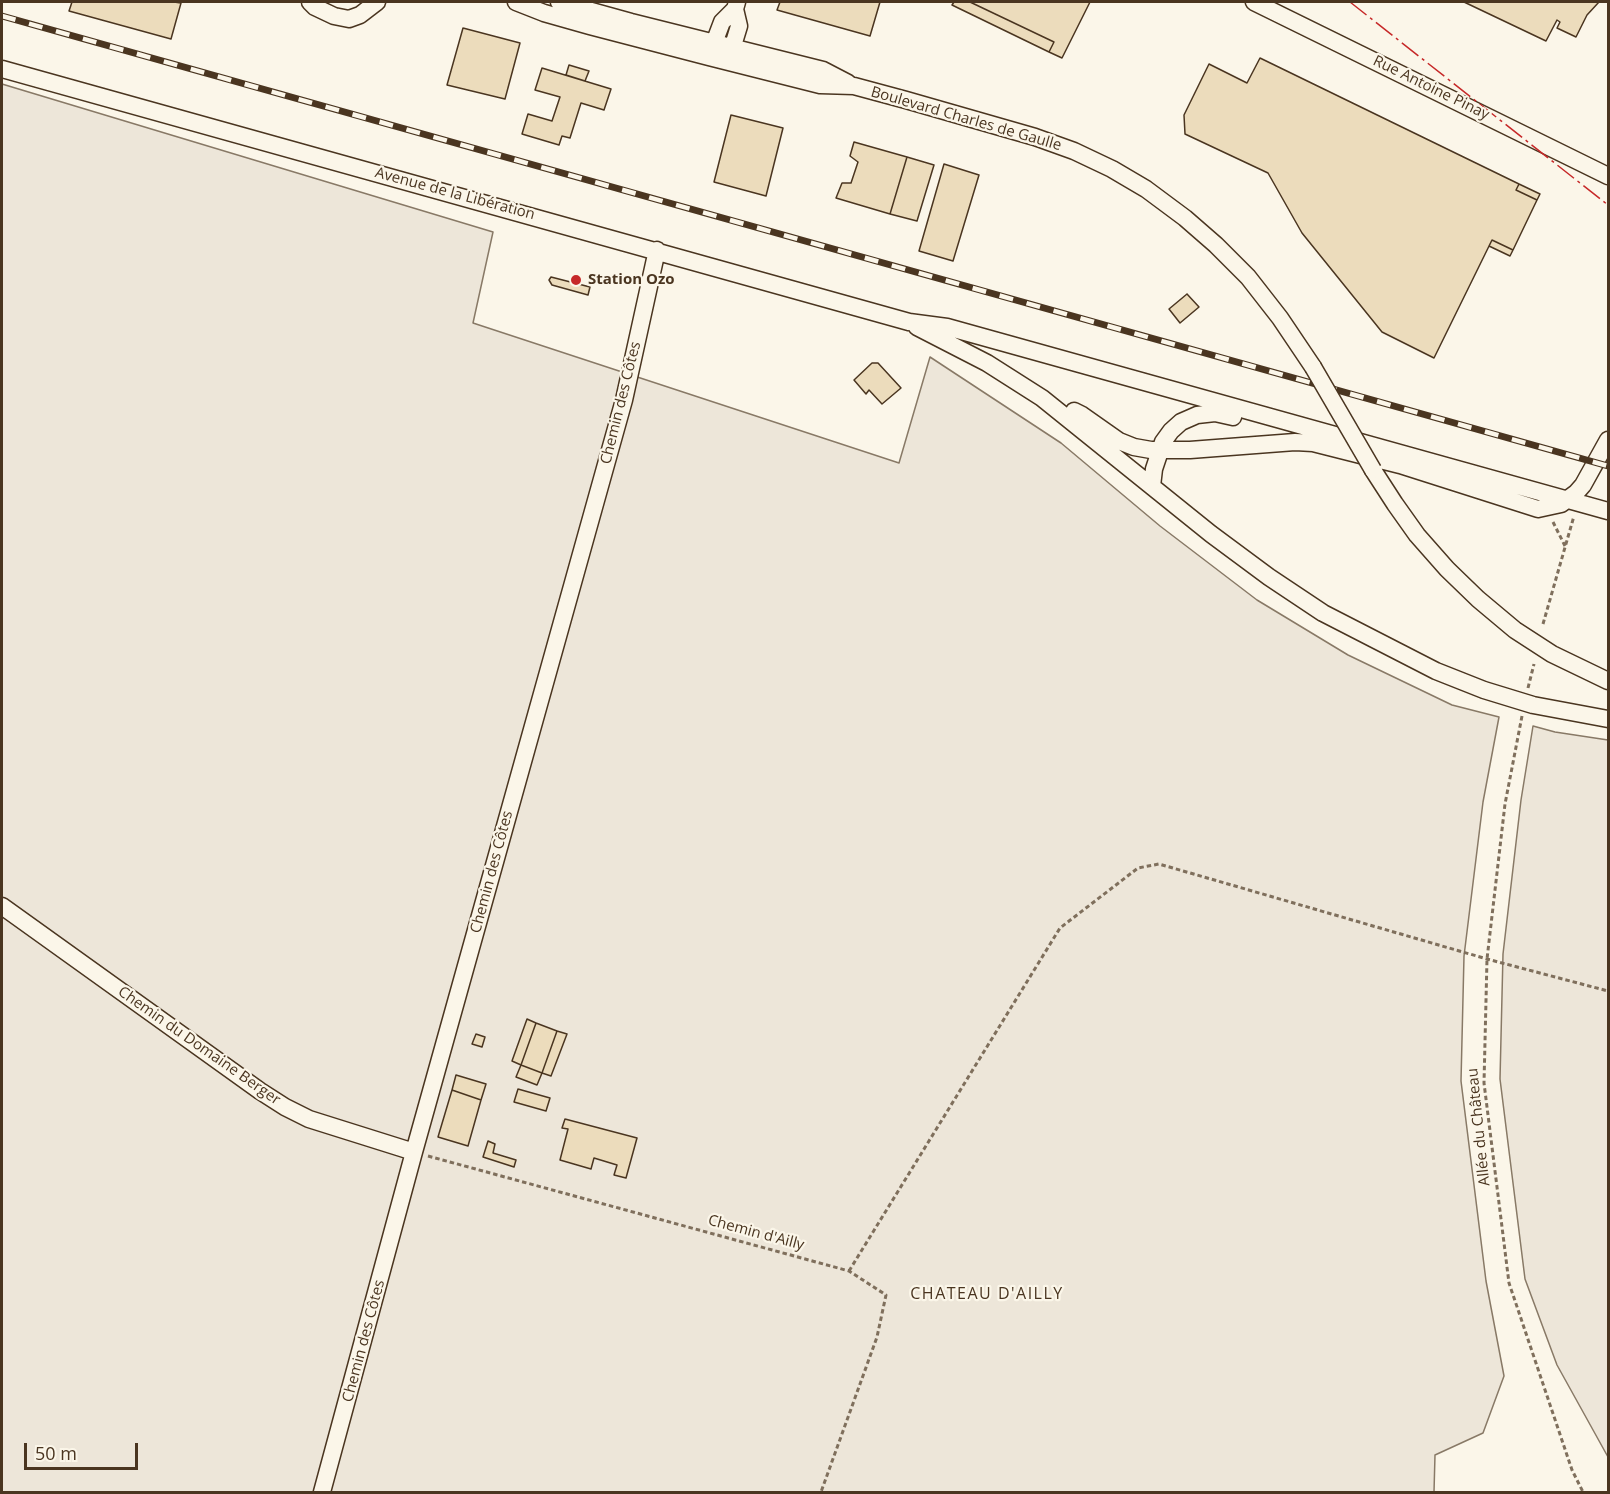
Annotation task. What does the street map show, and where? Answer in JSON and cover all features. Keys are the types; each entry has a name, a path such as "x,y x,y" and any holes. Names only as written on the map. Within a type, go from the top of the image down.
{"street":[{"path":"310,2 334,16 349,19 360,15 377,2"},
{"name":"Boulevard Charles de Gaulle","path":"516,2 544,13 590,26 711,50"},
{"name":"Boulevard Charles de Gaulle","path":"559,2 820,85 854,86 1045,141 1074,151 1112,169 1146,189 1193,225 1248,277 1280,318 1313,367 1395,504 1417,535 1447,569 1515,630 1552,654 1608,681"},
{"name":"Rue Antoine Pinay","path":"1254,2 1608,176"},
{"path":"711,50 722,22 736,5"},
{"path":"730,55 739,26 736,5"},
{"name":"Avenue de la Libération","path":"2,69 909,322"},
{"name":"Chemin des Côtes","path":"322,1492 414,1152 624,400 657,250"},
{"path":"909,322 987,363 1042,398 1269,577 1323,613 1436,671 1484,690 1533,705 1608,719"},
{"path":"909,322 947,327 1608,511"},
{"path":"1042,398 1082,415 1119,441 1134,447 1190,450 1295,442 1312,443 1400,465 1538,509 1573,501 1608,440"},
{"path":"1152,486 1154,469 1163,442 1181,422 1197,415 1215,412 1240,418 1282,421"},
{"name":"Chemin du Domaine Berger","path":"2,906 285,1107 309,1119 414,1152"}],"path":[{"path":"1543,624 1566,547 1573,501"},
{"path":"1538,509 1549,517 1566,547"},
{"path":"1527,693 1534,664"},
{"name":"Allée du Château","path":"1523,712 1505,804 1487,958 1484,1083 1509,1283 1572,1470 1583,1492"},
{"path":"849,1271 1060,928 1138,868 1159,864 1608,991"},
{"name":"Chemin d'Ailly","path":"414,1152 849,1271 885,1295 877,1337 821,1492"}],"shaded area":[{"path":"2,84 493,232 473,323 899,463 930,357 1061,443 1160,526 1257,600 1348,655 1452,705 1499,717 1483,802 1464,956 1461,1081 1486,1281 1504,1376 1483,1433 1435,1455 1434,1492 2,1492"},
{"path":"1533,726 1555,732 1608,740 1608,1457 1557,1365 1525,1279 1500,1079 1503,954 1521,800"}],"building":[{"path":"72,2 181,3 171,39 69,11"},
{"path":"780,2 880,2 870,36 777,10"},
{"path":"954,2 970,2 1054,42 1049,52 952,5"},
{"path":"970,2 1090,2 1062,58 1049,52 1054,42"},
{"path":"1464,2 1599,2 1587,15 1576,37 1557,28 1560,22 1557,20 1546,41"},
{"path":"463,28 520,43 505,99 447,85"},
{"path":"1260,58 1519,184 1516,190 1537,200 1513,250 1492,240 1434,358 1382,332 1302,233 1268,173 1185,134 1184,115 1209,64 1247,83"},
{"path":"569,65 589,71 585,81 566,75"},
{"path":"542,68 611,89 604,110 581,103 570,138 562,136 559,145 522,134 528,114 552,121 560,97 535,90"},
{"path":"731,115 783,128 766,196 714,182"},
{"path":"854,142 907,157 890,214 836,198 842,183 851,183 858,162 850,156"},
{"path":"907,157 934,165 917,221 890,214"},
{"path":"944,164 979,175 953,261 919,251"},
{"path":"1519,184 1540,194 1537,200 1516,190"},
{"path":"1492,240 1513,250 1510,256 1489,246"},
{"path":"551,277 590,287 588,295 552,285 549,280"},
{"path":"1187,294 1199,307 1180,323 1169,309"},
{"path":"872,363 878,363 901,388 882,404 869,390 866,394 854,380"},
{"path":"527,1019 536,1023 521,1065 512,1061"},
{"path":"536,1023 557,1031 542,1073 521,1065"},
{"path":"557,1031 567,1034 551,1076 542,1073"},
{"path":"476,1034 485,1037 482,1047 472,1044"},
{"path":"521,1065 542,1073 537,1085 516,1077"},
{"path":"456,1075 486,1084 481,1100 452,1090"},
{"path":"518,1089 550,1098 546,1111 514,1102"},
{"path":"452,1090 481,1100 468,1146 438,1137"},
{"path":"565,1119 637,1138 626,1178 614,1175 617,1165 594,1158 591,1169 560,1160 568,1129 562,1128"},
{"path":"488,1141 495,1144 493,1153 516,1160 514,1167 483,1157"}],"railway":[{"path":"2,16 1608,466"}],"power":[{"path":"1350,2 1608,205"}],"place":[{"name":"Station Ozo","path":"576,280"}],"district":[{"name":"CHATEAU D'AILLY","path":"987,1294"}]}
